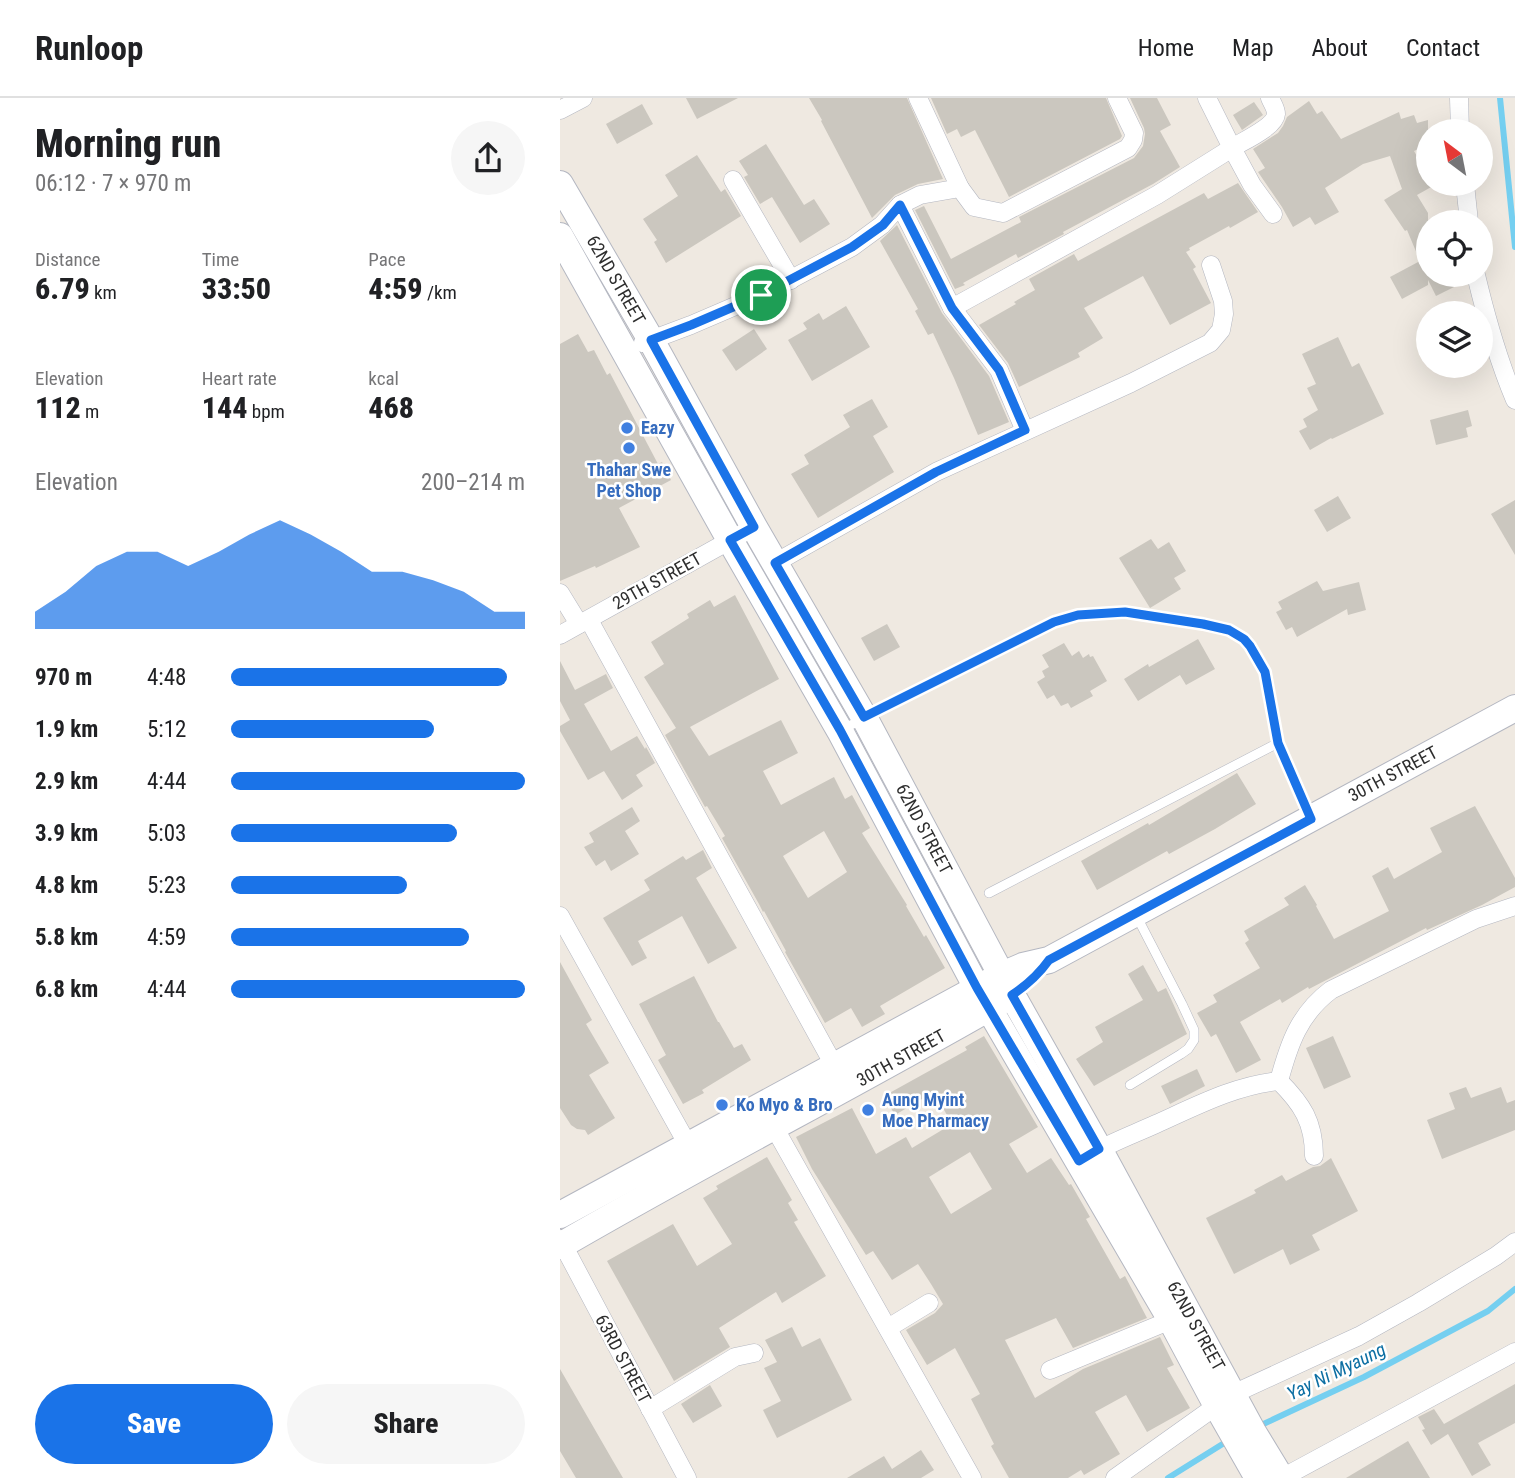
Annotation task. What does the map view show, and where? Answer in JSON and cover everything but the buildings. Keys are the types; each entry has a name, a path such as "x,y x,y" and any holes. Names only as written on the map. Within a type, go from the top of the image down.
{"main road":[{"name":"62ND STREET","path":"560,184 864,717 1007,985 1171,1320 1228,1405"},
{"name":"62ND STREET","path":"560,236 840,730 983,998 1089,1155 1245,1436 1258,1478"},
{"name":"30TH STREET","path":"560,1215 835,1067 1007,985 1023,988 1049,960 1515,708"},
{"name":"30TH STREET","path":"561,1243 845,1089 983,998"},
{"name":"62ND STREET","path":"1245,1436 1282,1478"}],"street":[{"path":"560,110 583,98"},
{"path":"918,98 960,188 974,207 1003,213 1128,148 1134,133 1117,98"},
{"path":"1207,98 1252,185 1273,214"},
{"path":"952,308 1157,195 1272,123 1276,115 1270,98"},
{"path":"1459,98 1460,119"},
{"path":"733,180 791,280"},
{"path":"624,351 691,325 791,280 852,247 883,225 900,205 920,195 960,188"},
{"path":"900,205 952,308 999,370 1025,430"},
{"path":"775,563 936,472 1131,383 1210,342 1221,330 1224,314 1223,301 1211,265"},
{"path":"1479,287 1507,382 1515,400"},
{"name":"29TH STREET","path":"560,635 754,527"},
{"path":"560,593 584,622 835,1067"},
{"path":"1279,1081 1287,1051 1316,1001 1331,990 1476,919 1515,906"},
{"path":"560,916 688,1145"},
{"path":"1089,1155 1244,1087 1279,1081"},
{"path":"1279,1081 1296,1098 1311,1124 1314,1156"},
{"path":"774,1127 972,1478"},
{"path":"1115,1478 1228,1405 1359,1336 1485,1263 1515,1242"},
{"name":"63RD STREET","path":"561,1243 687,1478"},
{"path":"888,1328 929,1303"},
{"path":"1050,1370 1171,1320"},
{"path":"1282,1478 1515,1352"},
{"path":"650,1409 735,1357 754,1353"}],"lane":[{"path":"840,730 1054,622 1078,615 1125,612 1203,624 1229,630 1244,639 1265,672 1278,743 1311,819"},
{"path":"989,893 1278,743"},
{"path":"1130,1085 1181,1054 1194,1040 1194,1031 1182,1004 1135,914"}],"waterway":[{"name":"Yay Ni Myaung","path":"1500,98 1515,247"},
{"name":"Yay Ni Myaung","path":"1257,1427 1364,1377 1488,1311 1515,1289"},
{"name":"Yay Ni Myaung","path":"1168,1478 1229,1440"}],"place":[{"name":"Eazy","path":"627,428"},
{"name":"Thahar Swe Pet Shop","path":"629,448"},
{"name":"Ko Myo & Bro","path":"722,1105"},
{"name":"Aung Myint Moe Pharmacy","path":"868,1110"}],"route":[{"path":"900,205 952,308 999,370 1025,430 936,472 775,563 864,717 1054,622 1078,615 1125,612 1229,630 1250,646 1265,672 1278,743 1311,819 1049,960 1023,988 1012,995 1099,1149 1079,1161 977,988 840,730 730,540 754,527 651,340 761,295 852,247 883,225 900,205"}]}
